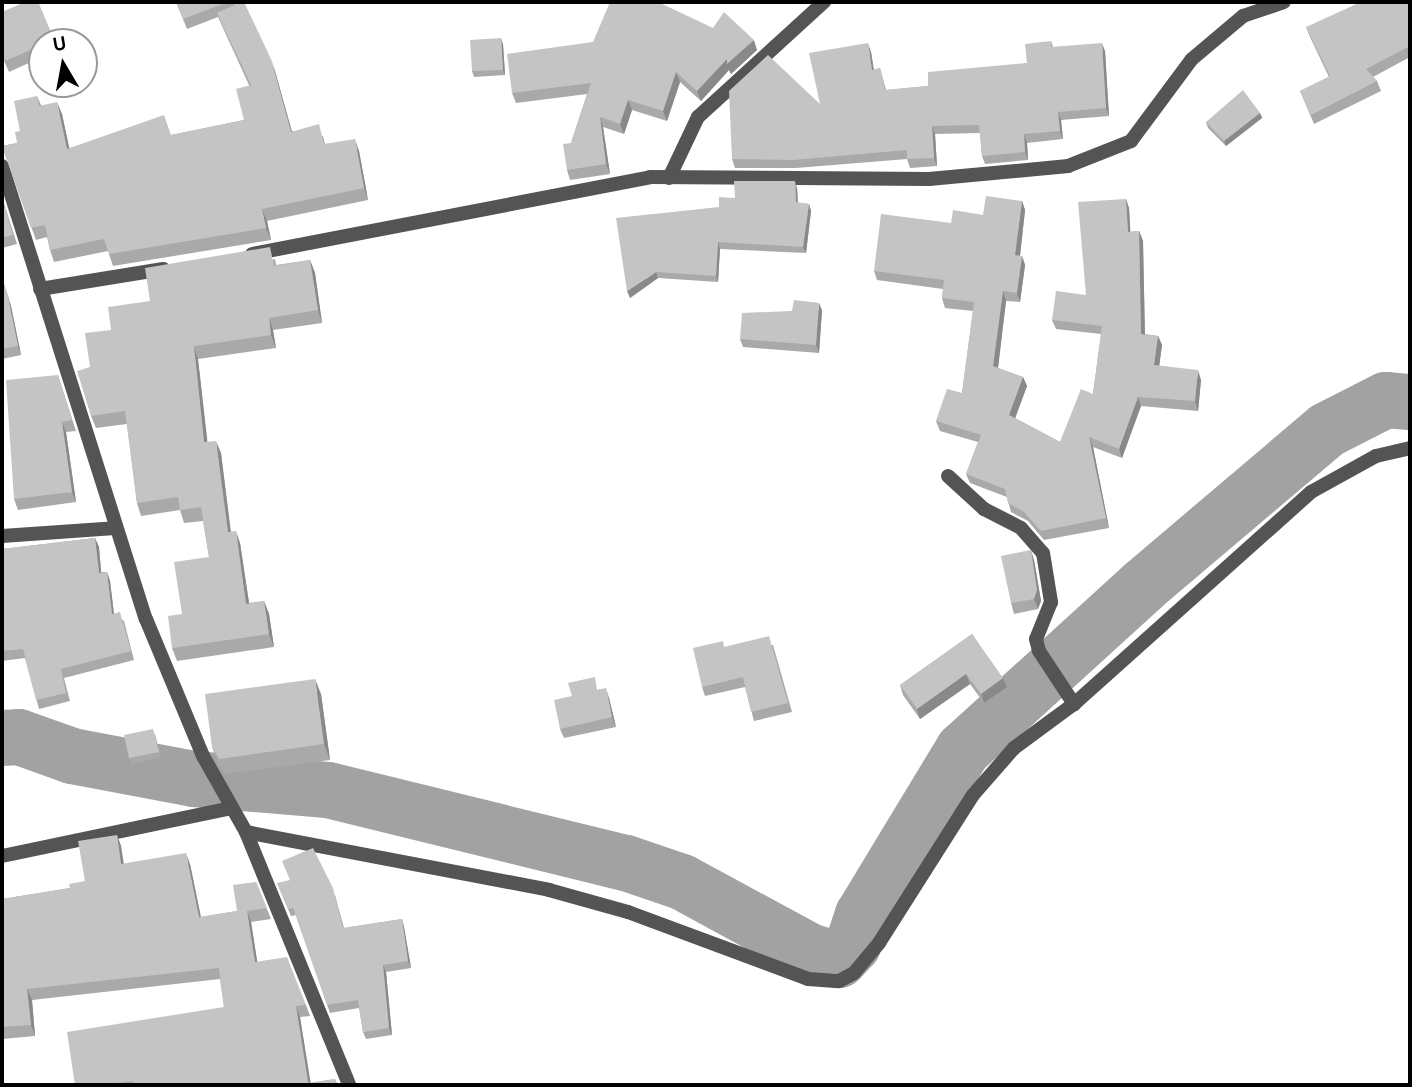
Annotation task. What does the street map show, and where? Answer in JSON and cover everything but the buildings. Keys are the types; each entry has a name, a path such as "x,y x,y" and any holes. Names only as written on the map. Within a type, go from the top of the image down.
{"street":[{"path":"670,177 698,117 824,2"},
{"path":"236,257 516,201 670,177 929,179 1068,166 1131,141 1192,59 1243,16 1284,2"},
{"path":"2,166 146,619 203,756 246,832 349,1085"},
{"path":"40,289 184,266"},
{"path":"246,832 508,882 628,912 808,979 839,981 854,973 879,943 973,795 1014,748 1074,704 1311,492 1376,456 1410,448"},
{"path":"948,477 984,509 1021,528 1043,553 1051,589 1045,621 1036,639 1039,651 1074,704"},
{"path":"2,536 115,528"},
{"path":"2,856 228,802"}],"waterway":[{"path":"2,738 19,737 72,756 194,779 328,790 626,863 682,882 809,951 839,960 853,945 863,915 963,750 1143,586 1327,430 1386,400 1410,402"}]}
